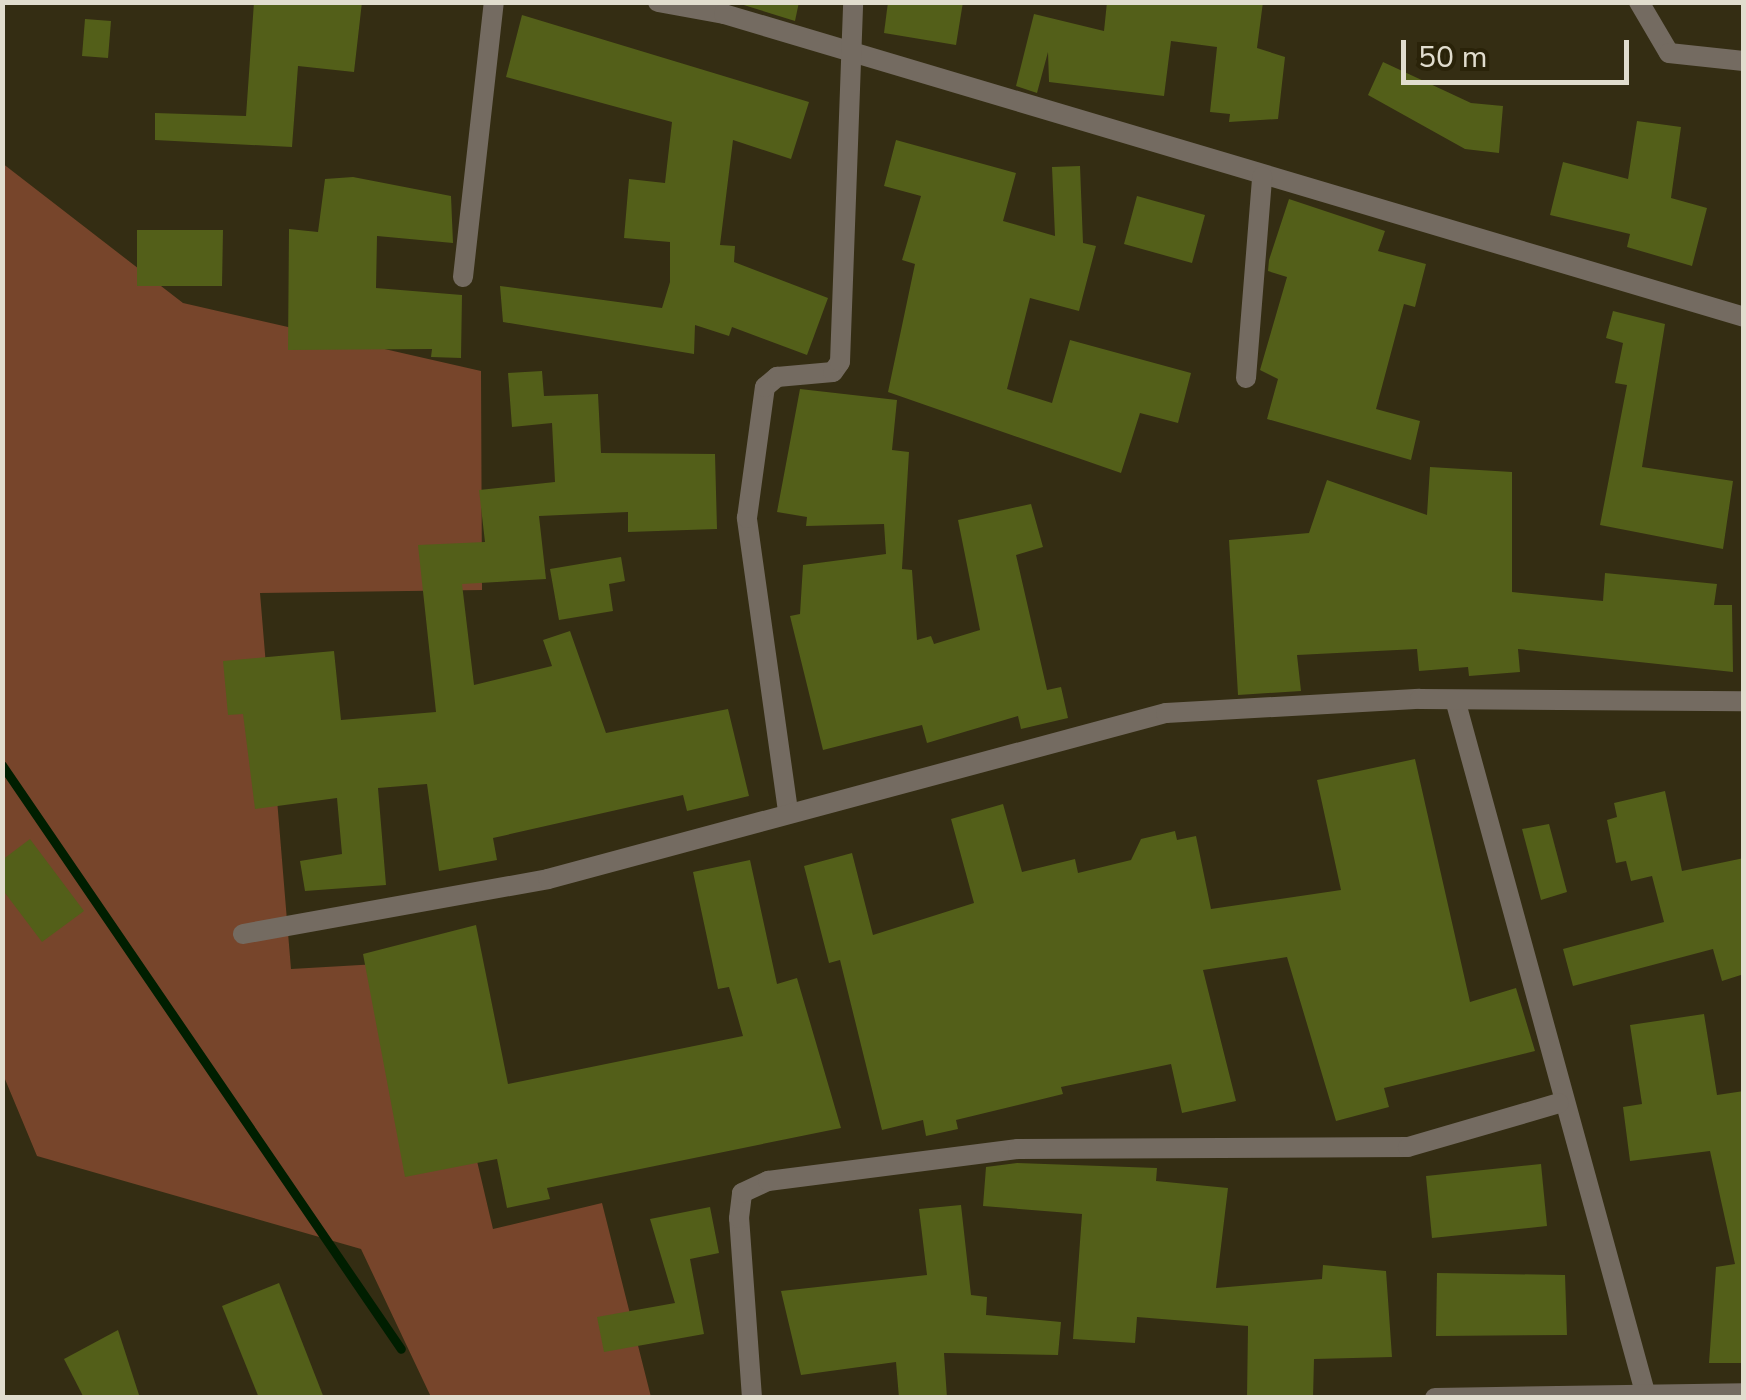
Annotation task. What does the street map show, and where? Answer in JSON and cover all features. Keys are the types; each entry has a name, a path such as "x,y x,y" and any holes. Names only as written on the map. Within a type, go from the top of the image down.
{"street":[{"path":"464,276 494,2"},
{"path":"658,2 1744,317"},
{"path":"788,811 747,518 765,387 777,377 833,372 840,362 853,2"},
{"path":"1639,2 1669,53 1744,61"},
{"path":"1246,378 1262,177"},
{"path":"243,934 548,878 1166,713 1456,703 1744,701"},
{"path":"1456,703 1560,1103 1644,1389"},
{"path":"752,1398 739,1218 742,1193 768,1181 1018,1149 1408,1147 1560,1103"},
{"path":"1434,1398 1644,1389 1744,1393"}],"shaded area":[{"path":"2,163 183,303 481,371 482,590 260,593 291,969 430,961 493,1229 602,1203 651,1397 431,1397 361,1249 37,1156 2,1072"}],"building":[{"path":"254,2 362,2 354,72 298,66 292,147 155,140 155,113 246,116"},
{"path":"734,2 799,2 795,21"},
{"path":"888,2 963,2 956,45 884,33"},
{"path":"1107,2 1263,2 1257,48 1285,57 1278,119 1229,122 1230,114 1210,112 1217,47 1171,41 1164,96 1049,82 1048,52 1037,93 1016,86 1034,14 1104,31"},
{"path":"522,15 809,102 791,159 733,140 720,245 735,246 734,262 828,298 807,355 732,327 729,336 695,325 694,354 503,322 500,286 662,308 670,282 670,242 624,238 629,179 665,183 672,122 506,77"},
{"path":"85,19 111,21 108,58 82,56"},
{"path":"1383,62 1471,103 1503,106 1499,153 1465,149 1368,95"},
{"path":"1637,121 1681,127 1671,198 1707,208 1692,266 1627,247 1630,234 1550,215 1563,162 1628,179"},
{"path":"896,140 1016,173 1003,221 1055,236 1052,167 1080,166 1083,243 1096,246 1079,311 1030,298 1007,389 1052,403 1070,340 1191,373 1178,423 1140,413 1121,473 888,392 915,264 902,260 921,196 884,186"},
{"path":"353,177 451,196 453,243 377,236 376,288 462,295 461,358 431,357 432,349 288,350 289,229 318,232 325,179"},
{"path":"1137,196 1205,215 1192,263 1124,244"},
{"path":"1289,199 1385,231 1378,251 1426,264 1415,307 1404,304 1376,409 1420,421 1411,460 1267,419 1278,379 1260,370 1287,277 1268,271 1269,260"},
{"path":"137,230 223,230 222,286 137,286"},
{"path":"1613,311 1665,324 1642,467 1733,481 1723,549 1600,525 1627,385 1615,383 1623,343 1606,338"},
{"path":"542,371 544,396 598,394 601,453 715,454 717,529 628,532 628,512 539,516 546,579 462,584 474,685 552,666 543,640 570,631 606,733 728,709 749,796 687,811 683,795 493,838 497,860 439,871 427,784 378,788 386,885 305,891 300,861 342,854 337,798 255,809 243,714 228,715 223,661 334,651 341,720 436,712 418,545 485,542 479,490 555,482 552,423 512,427 508,373"},
{"path":"800,389 897,400 892,450 909,452 902,569 912,570 917,640 931,636 934,644 980,630 958,520 1031,504 1043,547 1016,555 1047,690 1061,687 1068,718 1021,729 1018,716 927,743 922,725 823,750 790,616 800,614 803,565 886,554 884,524 806,526 807,517 777,512"},
{"path":"1430,467 1512,472 1512,592 1603,601 1605,573 1717,584 1714,605 1732,605 1733,672 1518,649 1520,672 1469,676 1468,667 1419,671 1417,649 1297,655 1301,691 1238,695 1229,540 1309,533 1327,480 1427,515"},
{"path":"621,557 625,581 609,584 613,611 559,620 550,569"},
{"path":"1415,759 1470,1002 1516,988 1535,1051 1384,1088 1389,1107 1336,1121 1287,957 1203,970 1236,1101 1182,1113 1171,1064 1061,1087 1063,1094 956,1120 958,1129 926,1136 923,1120 882,1130 840,960 829,963 804,866 852,853 873,935 974,903 951,819 1003,804 1022,872 1075,859 1078,873 1131,860 1141,839 1175,831 1177,840 1196,836 1211,909 1341,890 1317,780"},
{"path":"1665,791 1682,871 1744,858 1744,974 1722,981 1713,949 1573,986 1563,949 1664,922 1652,876 1631,881 1626,861 1616,863 1607,820 1617,817 1614,803"},
{"path":"1549,824 1567,892 1541,900 1522,829"},
{"path":"30,839 84,911 42,942 2,889 2,860"},
{"path":"750,860 777,984 797,978 841,1128 547,1188 550,1199 507,1208 497,1159 405,1177 363,954 476,925 508,1084 743,1036 729,987 718,989 693,872"},
{"path":"1704,1014 1717,1095 1744,1091 1744,1363 1709,1363 1716,1267 1735,1264 1710,1151 1630,1161 1623,1107 1642,1104 1630,1025"},
{"path":"1017,1163 1157,1168 1156,1181 1228,1188 1216,1288 1322,1279 1323,1265 1386,1271 1392,1357 1314,1359 1313,1398 1247,1398 1248,1326 1137,1317 1135,1343 1073,1339 1082,1214 983,1206 986,1167"},
{"path":"1541,1164 1547,1226 1432,1238 1426,1176"},
{"path":"961,1205 971,1295 987,1297 986,1315 1061,1322 1058,1355 944,1353 947,1398 899,1398 896,1362 801,1375 781,1291 927,1275 919,1209"},
{"path":"710,1207 719,1253 690,1259 704,1334 604,1352 597,1317 675,1303 650,1219"},
{"path":"1437,1273 1565,1275 1567,1335 1436,1336"},
{"path":"279,1283 324,1398 259,1398 222,1306"},
{"path":"118,1330 140,1398 84,1398 64,1359"}],"waterway":[{"path":"2,765 401,1349"}]}
